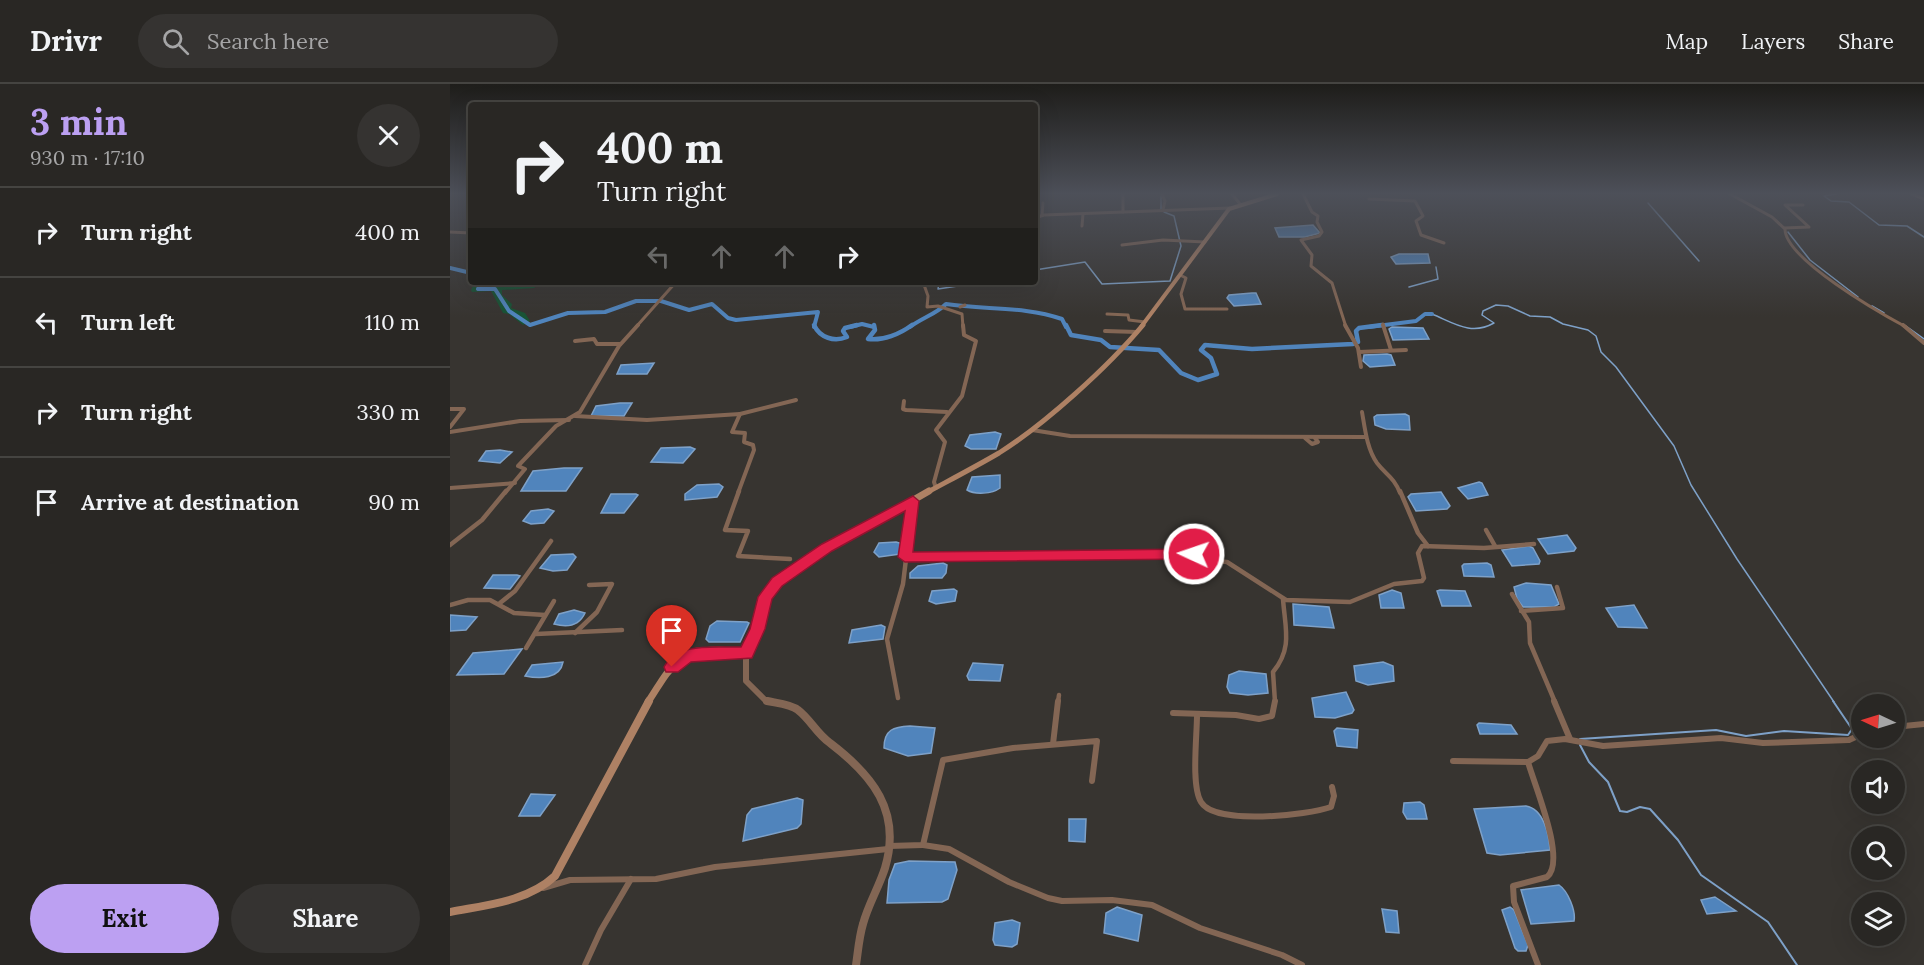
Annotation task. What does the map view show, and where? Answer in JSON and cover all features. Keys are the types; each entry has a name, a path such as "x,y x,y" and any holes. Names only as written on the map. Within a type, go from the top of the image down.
{"main road":[{"path":"450,912 543,888 555,876 647,703 679,660 690,655 729,656 746,653 758,629 765,597 777,582 827,548 936,488 1032,430 1123,348 1182,276 1210,235"}],"street":[{"path":"1320,235 1301,240 1312,255 1311,266 1332,283 1343,321 1359,352 1361,367"},
{"path":"1421,235 1444,243"},
{"path":"1786,235 1797,250 1822,274 1856,299 1906,327 1924,343"},
{"path":"1122,245 1163,240 1205,242"},
{"path":"1182,276 1186,278 1181,294 1185,309 1227,309"},
{"path":"450,545 482,520 515,483 525,470 518,466 522,459 537,449 556,426 575,416 584,407 585,399 598,383 620,344 673,285"},
{"path":"924,285 928,296 926,306 941,307 963,315 964,335 976,341 963,394 959,402 947,412 936,430 945,442 934,482 936,488"},
{"path":"1107,314 1128,315 1129,320 1145,322"},
{"path":"1384,325 1391,350"},
{"path":"1105,331 1137,332"},
{"path":"575,341 594,339 597,344 620,344"},
{"path":"1359,352 1406,350"},
{"path":"575,416 604,420 646,420 740,414 796,400"},
{"path":"904,401 903,409 906,410 947,412"},
{"path":"450,409 464,409 450,427"},
{"path":"1362,412 1366,437 1379,466 1390,472 1394,478 1418,533 1428,546"},
{"path":"740,414 732,432 745,433 744,441 753,445 754,450 725,530 748,531 738,556 790,559"},
{"path":"450,432 520,421 569,420"},
{"path":"1032,430 1070,436 1304,438 1312,444 1317,442 1315,438 1366,437"},
{"path":"450,488 515,483"},
{"path":"898,698 887,639 903,584 913,501"},
{"path":"1486,530 1495,546"},
{"path":"500,603 520,585 551,541"},
{"path":"905,557 1136,557 1162,552 1189,553 1204,560 1230,563 1283,599 1333,603 1350,602 1394,584 1422,581 1424,578 1419,550 1428,546 1534,544"},
{"path":"575,633 597,612 612,584 589,585"},
{"path":"1521,611 1563,608 1557,587"},
{"path":"1512,594 1529,622 1530,643 1575,741"},
{"path":"450,605 478,599 500,603 514,613 545,615"},
{"path":"1173,713 1218,714 1259,719 1272,716 1275,708 1273,672 1283,660 1287,649 1283,599"},
{"path":"526,648 554,601"},
{"path":"536,634 622,630"},
{"path":"746,653 745,678 749,684 771,703 797,709 809,726 858,764 871,780 889,820 889,847 863,924 856,965"},
{"path":"1053,744 1059,695"},
{"path":"1197,715 1197,787 1198,798 1205,807 1225,813 1312,813 1331,807 1334,796 1332,788"},
{"path":"1905,726 1924,724"},
{"path":"1453,761 1528,762 1538,756 1546,741 1575,741 1617,746 1721,738 1769,743 1851,739"},
{"path":"923,845 943,759 1053,744 1097,741 1092,781"},
{"path":"1528,762 1553,838 1555,863 1551,874 1545,878 1518,882 1513,886 1514,902 1538,965"},
{"path":"543,888 570,880 656,879 716,867 923,845 949,849 966,857 984,870 1048,898 1062,901 1112,900 1152,905 1200,928 1282,954 1302,965"},
{"path":"585,965 601,930 631,879"}],"green space":[{"path":"474,285 482,285 480,288 490,285 538,285 534,288 502,290 502,295 512,304 511,308 525,313 530,321 523,325 509,314 503,313 491,291 472,292"}],"water":[{"path":"1278,235 1312,235 1305,237 1279,237"},
{"path":"1399,254 1428,254 1430,263 1396,264 1391,257"},
{"path":"1256,293 1261,304 1234,306 1227,298 1229,295"},
{"path":"1392,327 1423,328 1429,339 1393,340 1389,329"},
{"path":"1364,355 1391,355 1395,365 1370,367 1363,361"},
{"path":"654,363 647,374 617,374 621,365"},
{"path":"632,403 624,416 591,416 596,406"},
{"path":"1405,414 1409,416 1410,430 1386,429 1375,425 1374,417 1377,415"},
{"path":"995,432 1001,434 996,449 971,449 965,446 970,435"},
{"path":"690,447 695,449 683,463 651,462 661,448"},
{"path":"486,451 512,452 500,463 479,461"},
{"path":"582,468 566,491 521,491 533,471"},
{"path":"1000,475 1000,488 997,490 979,493 967,490 972,477"},
{"path":"1482,483 1488,495 1468,499 1458,488"},
{"path":"719,484 723,487 717,497 685,500 685,494 697,485"},
{"path":"1441,492 1450,506 1447,509 1416,511 1408,497 1411,494"},
{"path":"611,494 638,495 624,513 601,513"},
{"path":"548,509 554,511 544,523 531,524 523,521 531,511"},
{"path":"1567,535 1576,548 1574,551 1548,554 1538,539"},
{"path":"879,543 903,544 900,554 879,557 874,552"},
{"path":"1529,546 1533,548 1540,561 1539,564 1512,566 1502,550"},
{"path":"573,554 576,557 567,570 553,571 540,568 551,555"},
{"path":"943,563 947,565 946,573 942,578 910,578 910,573 918,566"},
{"path":"1487,563 1491,565 1494,577 1464,576 1462,566 1464,564"},
{"path":"493,575 520,576 510,589 484,588"},
{"path":"1526,583 1551,585 1559,604 1554,607 1523,607 1517,599 1514,587"},
{"path":"954,589 957,591 955,601 936,604 929,601 932,591"},
{"path":"1392,590 1401,593 1404,608 1381,608 1379,595"},
{"path":"1437,591 1465,591 1471,606 1442,606"},
{"path":"1293,604 1329,607 1334,628 1294,625"},
{"path":"1634,605 1647,628 1618,627 1606,608"},
{"path":"574,610 585,613 580,621 568,626 554,624 559,614"},
{"path":"450,615 477,617 466,630 450,631"},
{"path":"717,621 749,623 740,642 709,642 706,639 710,626"},
{"path":"881,625 885,627 883,639 849,643 852,630"},
{"path":"522,649 504,674 457,675 473,653"},
{"path":"563,662 554,675 525,676 532,665"},
{"path":"1383,662 1393,666 1394,681 1368,685 1356,681 1354,666"},
{"path":"973,663 1003,665 1000,681 969,680 967,676"},
{"path":"1239,671 1266,674 1268,693 1248,695 1230,693 1227,687 1229,675"},
{"path":"1346,692 1354,710 1352,713 1335,718 1315,717 1312,698"},
{"path":"1479,723 1511,725 1517,734 1480,734 1477,725"},
{"path":"910,726 935,728 931,753 908,756 884,748 884,742 891,730"},
{"path":"1337,728 1358,730 1357,748 1337,746 1334,731"},
{"path":"531,794 555,795 540,816 519,816"},
{"path":"797,798 803,800 801,824 797,828 743,841 747,815 752,809"},
{"path":"1420,802 1424,805 1427,819 1407,819 1403,812 1404,803"},
{"path":"1526,806 1532,808 1541,817 1547,830 1550,850 1500,855 1487,853 1474,809"},
{"path":"1069,819 1086,819 1085,842 1069,841"},
{"path":"909,861 955,862 957,870 948,899 942,902 887,903 889,880 895,864"},
{"path":"1559,885 1571,902 1574,921 1531,924 1521,890"},
{"path":"1715,897 1736,911 1707,914 1701,900"},
{"path":"1117,907 1142,915 1138,941 1104,933 1106,913"},
{"path":"1510,907 1514,910 1528,945 1526,951 1518,951 1515,948 1502,910"},
{"path":"1382,909 1397,911 1399,933 1386,932"},
{"path":"1012,920 1020,923 1017,944 1012,947 995,945 993,940 995,923"}],"waterway":[{"path":"1038,270 1085,262 1102,284 1170,281 1181,246 1178,235"},
{"path":"1676,235 1699,261"},
{"path":"1790,235 1810,260 1858,297"},
{"path":"1409,287 1438,279 1436,267"},
{"path":"450,268 468,272"},
{"path":"480,285 478,289 495,289 509,311 530,325 568,313 605,312 636,301 661,301 689,310 712,304 728,318 736,320 818,312 814,326"},
{"path":"939,285 938,289 964,285"},
{"path":"910,327 946,304 1034,312 1062,319 1066,327"},
{"path":"1432,314 1463,327 1478,328 1494,323 1482,315 1483,311 1496,305 1508,306 1530,316 1550,317 1563,324 1588,330 1596,336 1601,352 1616,367 1674,446 1691,485 1737,559 1834,702"},
{"path":"1872,306 1884,313"},
{"path":"1369,327 1416,321 1425,314 1432,314"},
{"path":"850,327 862,324 874,327"},
{"path":"1903,324 1924,339"},
{"path":"814,326 824,336 837,339 847,337 843,331 845,328 857,325"},
{"path":"874,325 875,330 868,339 891,336 912,325"},
{"path":"1066,325 1071,335 1101,340 1110,347 1159,350 1181,373 1198,380 1217,374 1211,358 1201,350 1205,345 1252,349 1353,344 1358,342 1356,331 1359,328 1382,325"},
{"path":"1580,739 1716,730 1746,736 1784,731 1848,735 1852,729 1833,701"},
{"path":"1580,745 1589,762 1608,782 1620,811 1627,812 1640,807 1650,809 1678,840 1701,875 1768,922 1797,965"}],"route":[{"path":"672,667 685,656 690,655 738,656 746,653 758,629 763,601 768,591 785,574 913,501 905,557 1136,557 1162,552 1194,554"}]}
